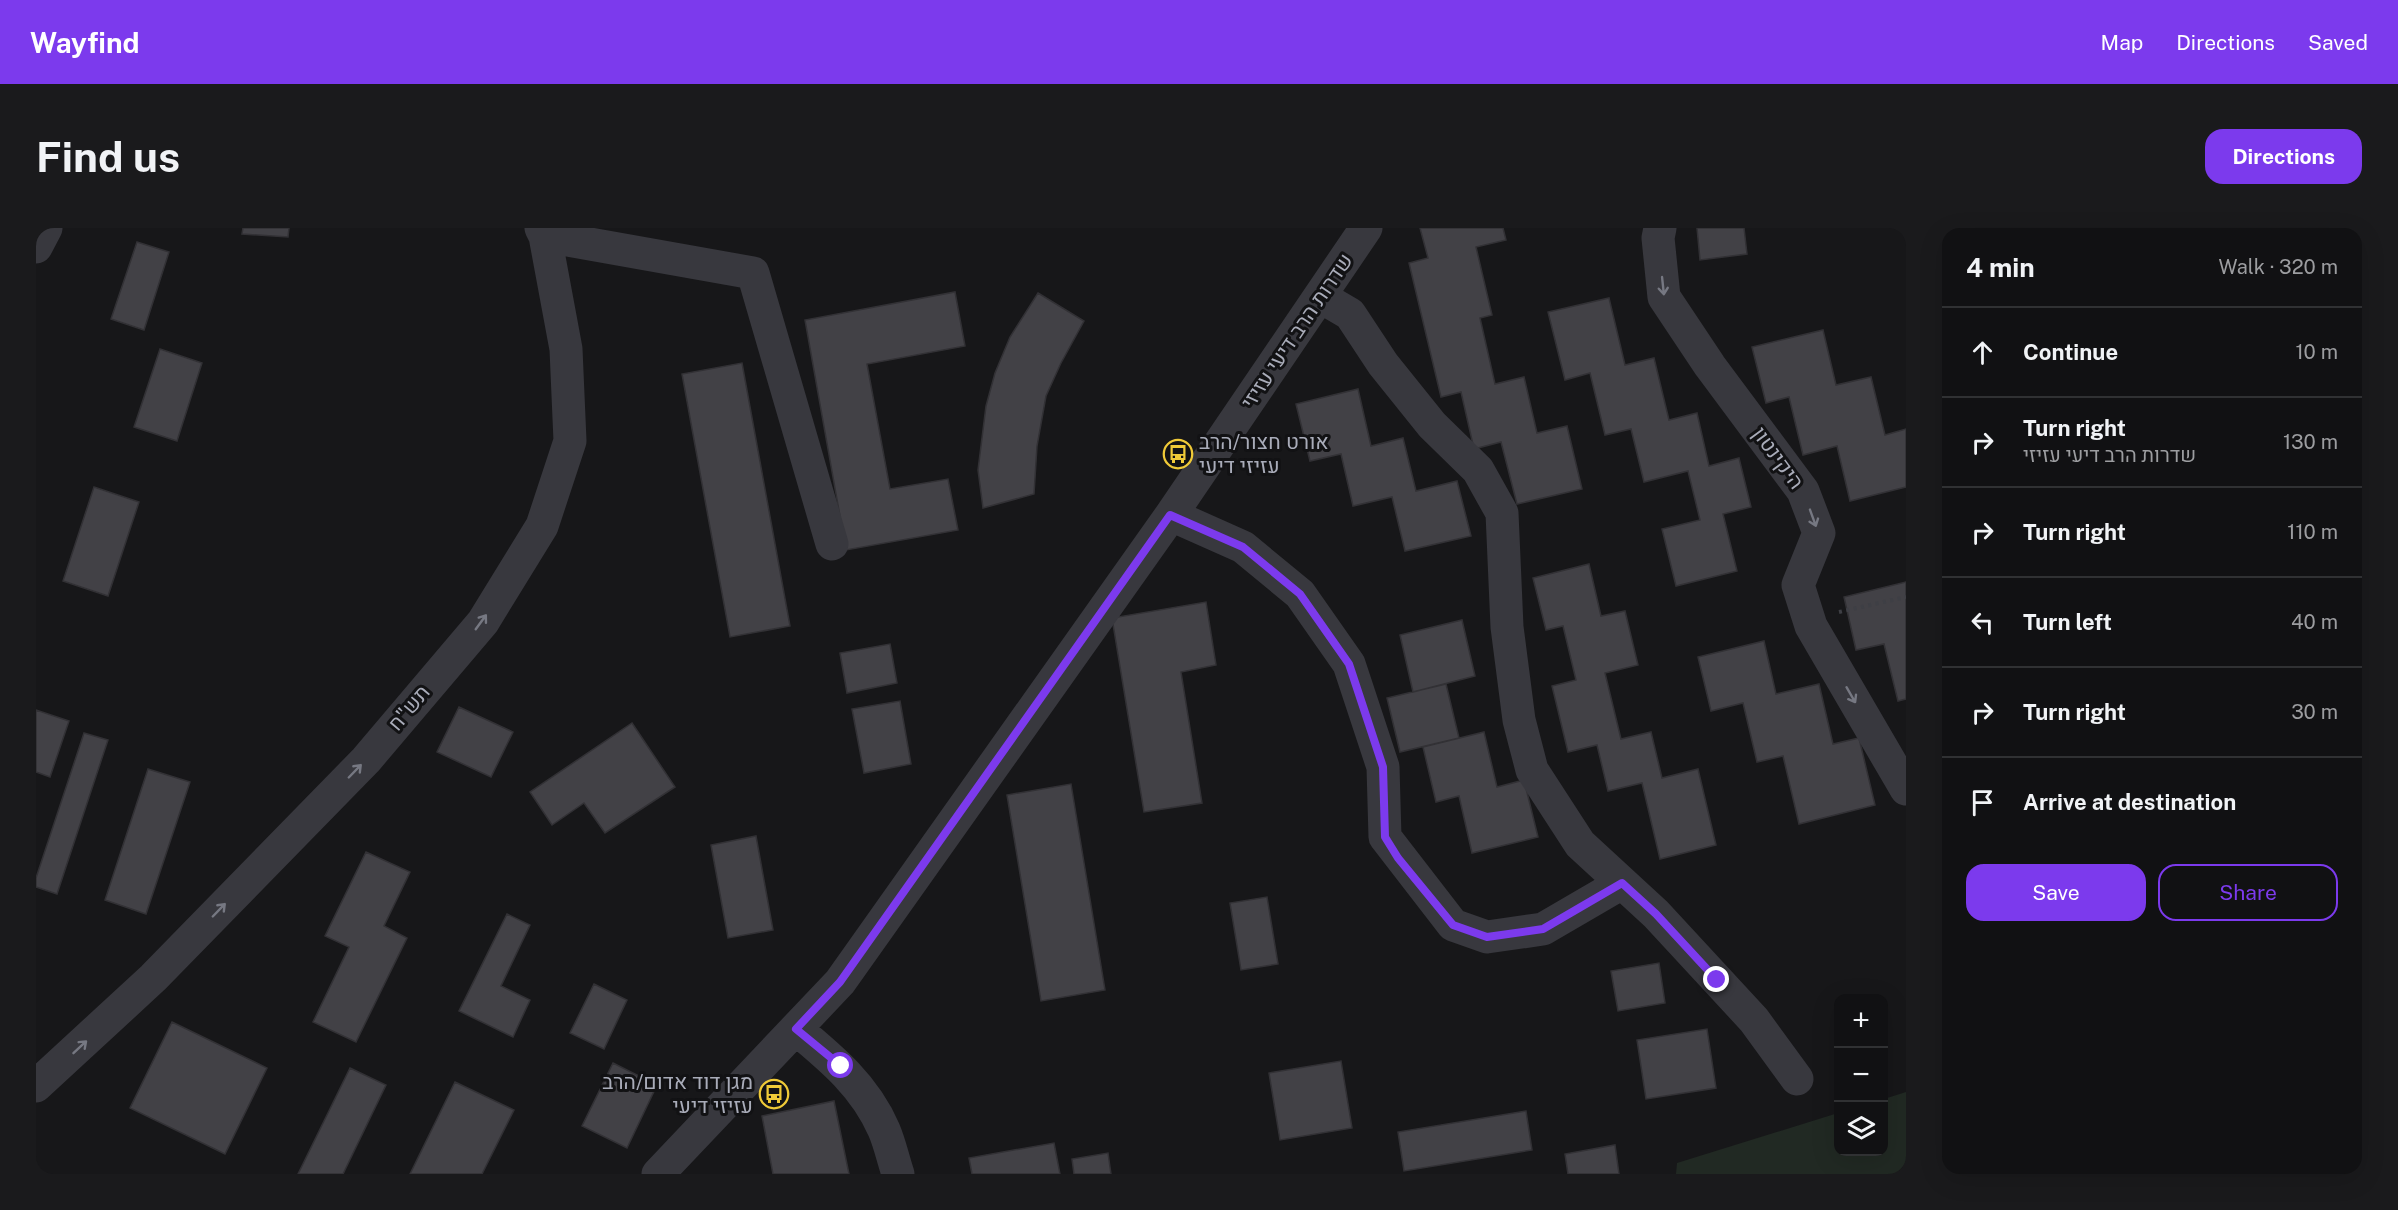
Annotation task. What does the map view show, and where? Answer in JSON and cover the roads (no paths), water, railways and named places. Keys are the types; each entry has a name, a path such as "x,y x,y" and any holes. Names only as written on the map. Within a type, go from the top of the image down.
{"street":[{"path":"36,247 46,228"},
{"name":"שדרות הרב דיעי עזיזי","path":"658,1174 840,982 1170,515 1366,228"},
{"name":"היקינטון","path":"1660,228 1658,238 1664,297 1710,366 1803,491 1819,533 1798,585 1811,626 1906,789"},
{"path":"543,232 753,273 831,544"},
{"name":"תש\"ח","path":"36,1086 153,978 366,760 483,622 542,526 570,441 566,349 543,232"},
{"path":"1321,297 1350,314 1383,364 1432,425 1478,470 1502,513 1507,627 1519,720 1532,770 1580,844 1656,914 1754,1020 1797,1079"},
{"path":"1170,515 1243,547 1300,594 1349,664 1383,767 1385,837 1398,858 1453,925 1487,937 1543,929 1622,883"},
{"path":"796,1029 841,1066 868,1100 884,1130 898,1174"}],"place":[{"name":"אורט חצור/הרב עזיזי דיעי","path":"1178,454"},
{"name":"מגן דוד אדום/הרב עזיזי דיעי","path":"774,1094"}]}
